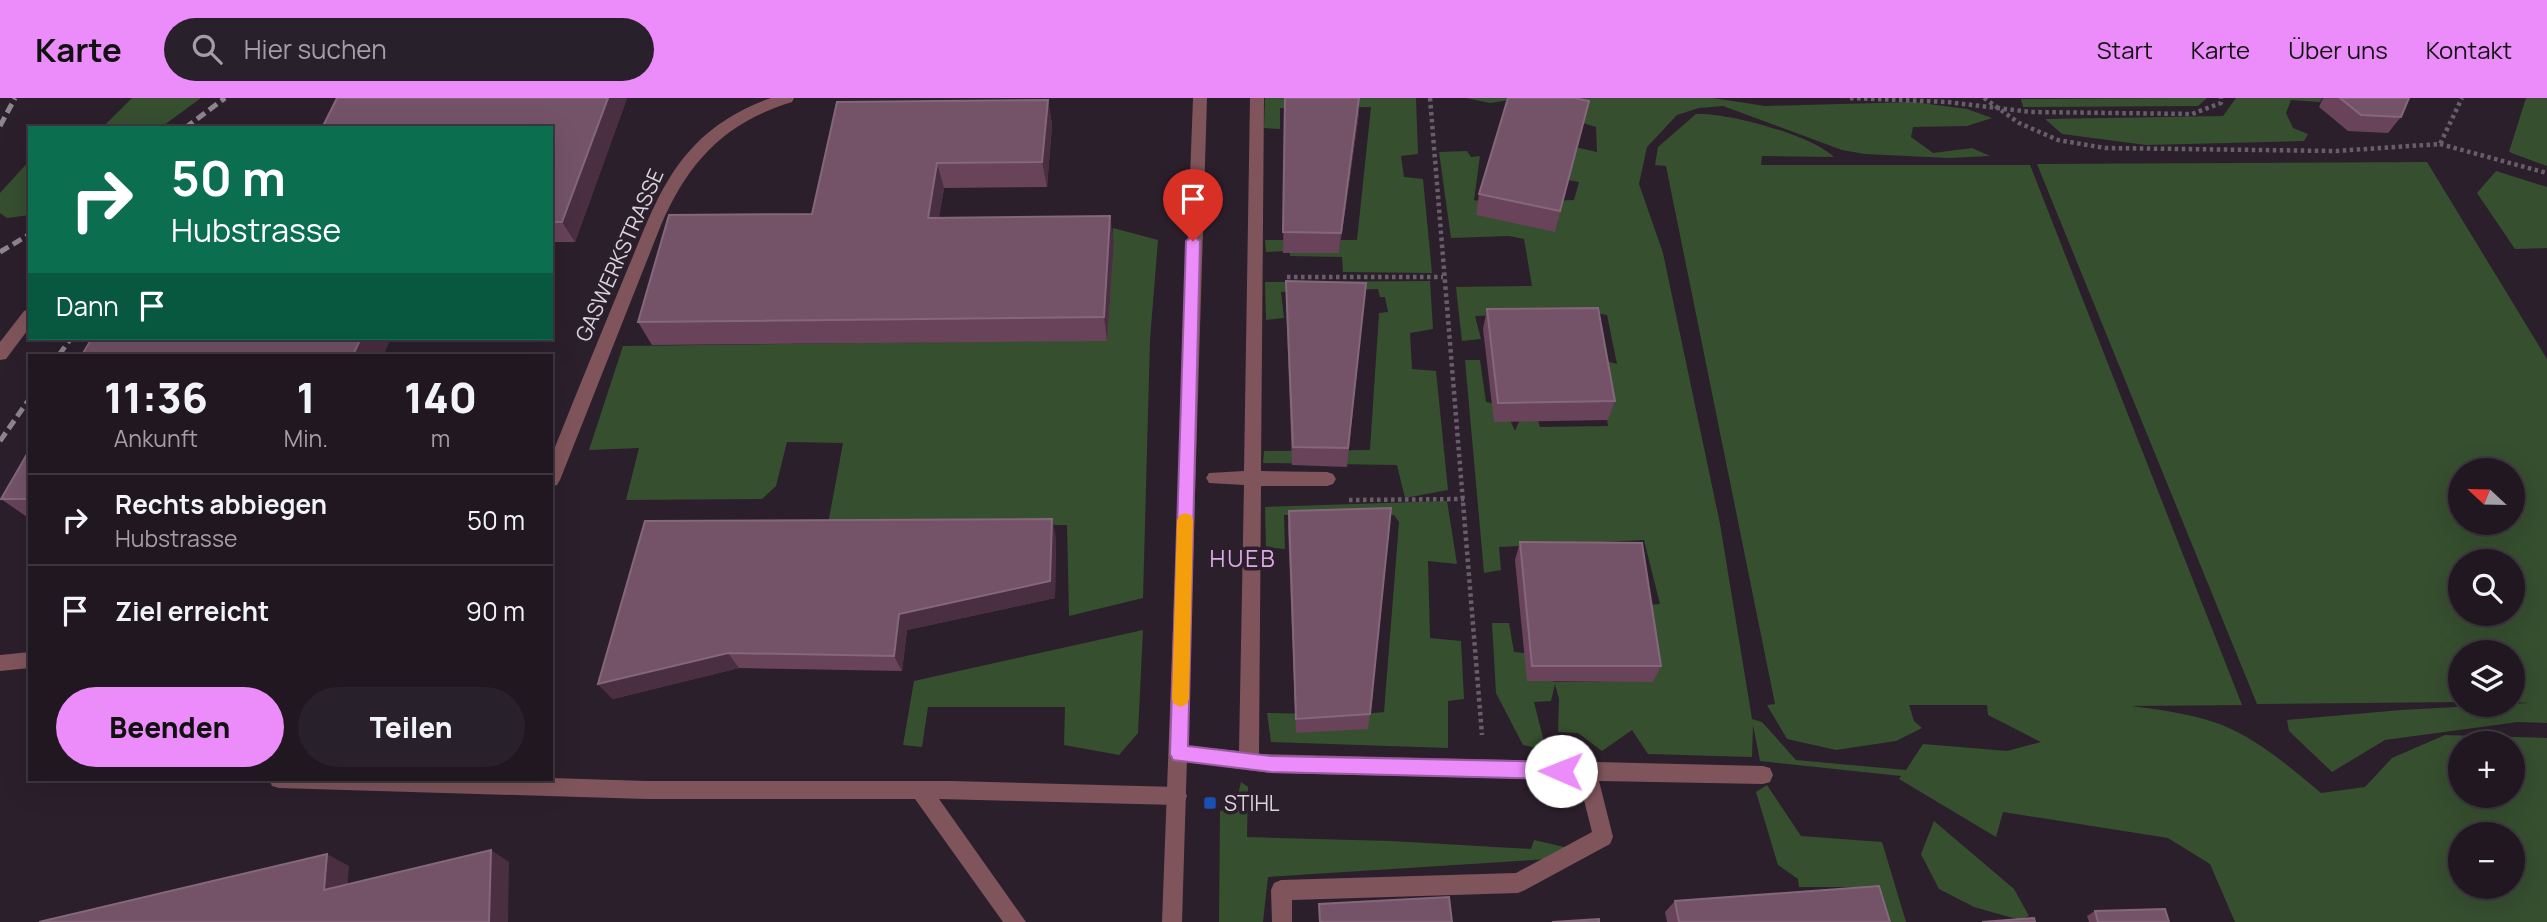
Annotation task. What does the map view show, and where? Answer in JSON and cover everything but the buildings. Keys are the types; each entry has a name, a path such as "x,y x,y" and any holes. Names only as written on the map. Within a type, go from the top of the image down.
{"street":[{"name":"GASWERKSTRASSE","path":"553,475 594,366 667,193 690,160 721,129 769,103 787,98"},
{"path":"1172,922 1200,98"},
{"path":"1250,762 1257,98"},
{"path":"0,354 28,318"},
{"path":"1215,478 1327,479"},
{"path":"0,663 28,660"},
{"path":"1179,754 1250,762 1763,775"},
{"path":"1282,922 1281,890 1518,883 1603,837 1587,771"},
{"path":"346,781 646,790 920,790 1177,796"},
{"path":"920,790 1016,922"}],"path":[{"path":"1430,98 1483,741"},
{"path":"1850,98 1947,102 2031,112 2192,114 2221,103 2221,98"},
{"path":"1984,98 2019,124 2058,140 2105,148 2336,150 2440,144 2547,173"},
{"path":"2440,144 2462,98"},
{"path":"1255,277 1444,277"},
{"path":"1345,500 1464,499"}],"green space":[{"path":"132,98 201,98 163,126 104,126"},
{"path":"1265,98 1416,98 1418,154 1401,156 1404,177 1423,179 1432,273 1343,272 1342,257 1290,256 1290,251 1266,252 1265,240 1357,240 1371,107 1280,108 1280,129 1264,128"},
{"path":"1466,98 1713,98 1765,106 1913,102 1967,109 1992,118 1967,126 1913,127 1911,137 1933,153 1972,148 1990,156 1949,158 1865,154 1842,150 1723,106 1699,108 1677,115 1647,147 1639,184 1663,253 1720,524 1752,719 1762,722 1796,760 1906,770 1923,744 2007,751 2041,742 1988,715 1987,705 1909,705 1914,721 1922,728 1896,741 1836,750 1787,739 1767,705 1775,704 1666,166 1655,165 1658,147 1696,114 1710,114 1768,126 1807,141 1834,157 1762,156 1761,165 2030,165 2242,705 2131,706 2189,715 2236,731 2274,755 2321,793 2365,787 2392,758 2448,735 2448,808 2525,808 2525,737 2547,738 2547,922 2235,922 2210,864 2168,838 2003,812 1996,837 1899,779 1901,776 1760,761 1753,725 1752,757 1648,754 1632,730 1602,751 1578,733 1558,732 1559,699 1555,684 1551,701 1534,702 1546,750 1523,745 1496,693 1492,623 1509,623 1514,652 1535,654 1541,678 1555,682 1630,681 1641,606 1660,604 1644,540 1499,547 1501,570 1484,573 1465,360 1480,360 1486,402 1504,406 1515,431 1524,410 1535,411 1540,427 1608,426 1600,372 1602,360 1617,364 1607,315 1588,312 1475,316 1481,339 1462,341 1456,287 1532,286 1524,239 1509,236 1451,238 1439,152 1467,151 1471,157 1480,156 1474,200 1490,203 1574,200 1579,182 1568,180 1575,147 1597,152 1596,127 1509,100 1490,103"},
{"path":"2207,98 2198,106 2023,107 2021,99"},
{"path":"2236,98 2322,98 2320,102 2291,100 2286,113 2293,128 2308,134 2304,141 2146,145 2062,134 2045,119 2223,116"},
{"path":"2526,98 2547,98 2547,166 2509,152"},
{"path":"28,162 28,215 7,218 0,213 0,193"},
{"path":"2427,162 2547,359 2547,723 2518,722 2385,740 2332,772 2289,731 2287,720 2401,710 2448,707 2448,717 2525,717 2525,703 2529,703 2525,703 2525,640 2448,640 2448,702 2257,704 2037,164"},
{"path":"2496,171 2547,187 2547,248 2515,249 2477,193"},
{"path":"1113,228 1158,240 1150,340 1143,598 1069,616 1067,525 828,524 843,443 787,442 776,486 762,499 626,500 639,448 589,450 623,346 1107,340"},
{"path":"1430,281 1433,329 1410,333 1412,369 1436,371 1448,490 1405,498 1397,465 1263,463 1264,451 1370,450 1379,313 1388,312 1385,297 1380,297 1378,289 1281,292 1284,318 1266,320 1265,282"},
{"path":"1447,501 1457,564 1428,561 1430,638 1461,641 1464,699 1448,701 1448,748 1271,742 1267,713 1354,715 1384,712 1399,522 1394,515 1284,515 1285,549 1266,547 1265,507"},
{"path":"1143,630 1138,733 1119,755 1064,745 1065,707 928,707 922,747 903,745 914,681"},
{"path":"1241,782 1248,787 1247,837 1531,849 1534,840 1573,849 1564,858 1268,877 1263,922 1219,922 1220,811 1235,807"},
{"path":"1767,785 1801,836 1882,842 1906,922 1878,922 1868,887 1799,887 1798,879 1778,865 1756,792"},
{"path":"1934,821 2014,889 2029,916 2020,920 1974,907 1939,889 1921,854"}],"railway":[{"path":"0,126 15,98"},
{"path":"188,126 225,98"},
{"path":"0,252 28,235"},
{"path":"60,354 70,340"},
{"path":"0,441 28,401"}],"slow traffic":[{"path":"1181,699 1185,520"}],"place":[{"name":"STIHL","path":"1210,803"}],"district":[{"name":"HUEB","path":"1243,558"}],"route":[{"path":"1193,241 1179,754 1271,764 1561,771"}]}
